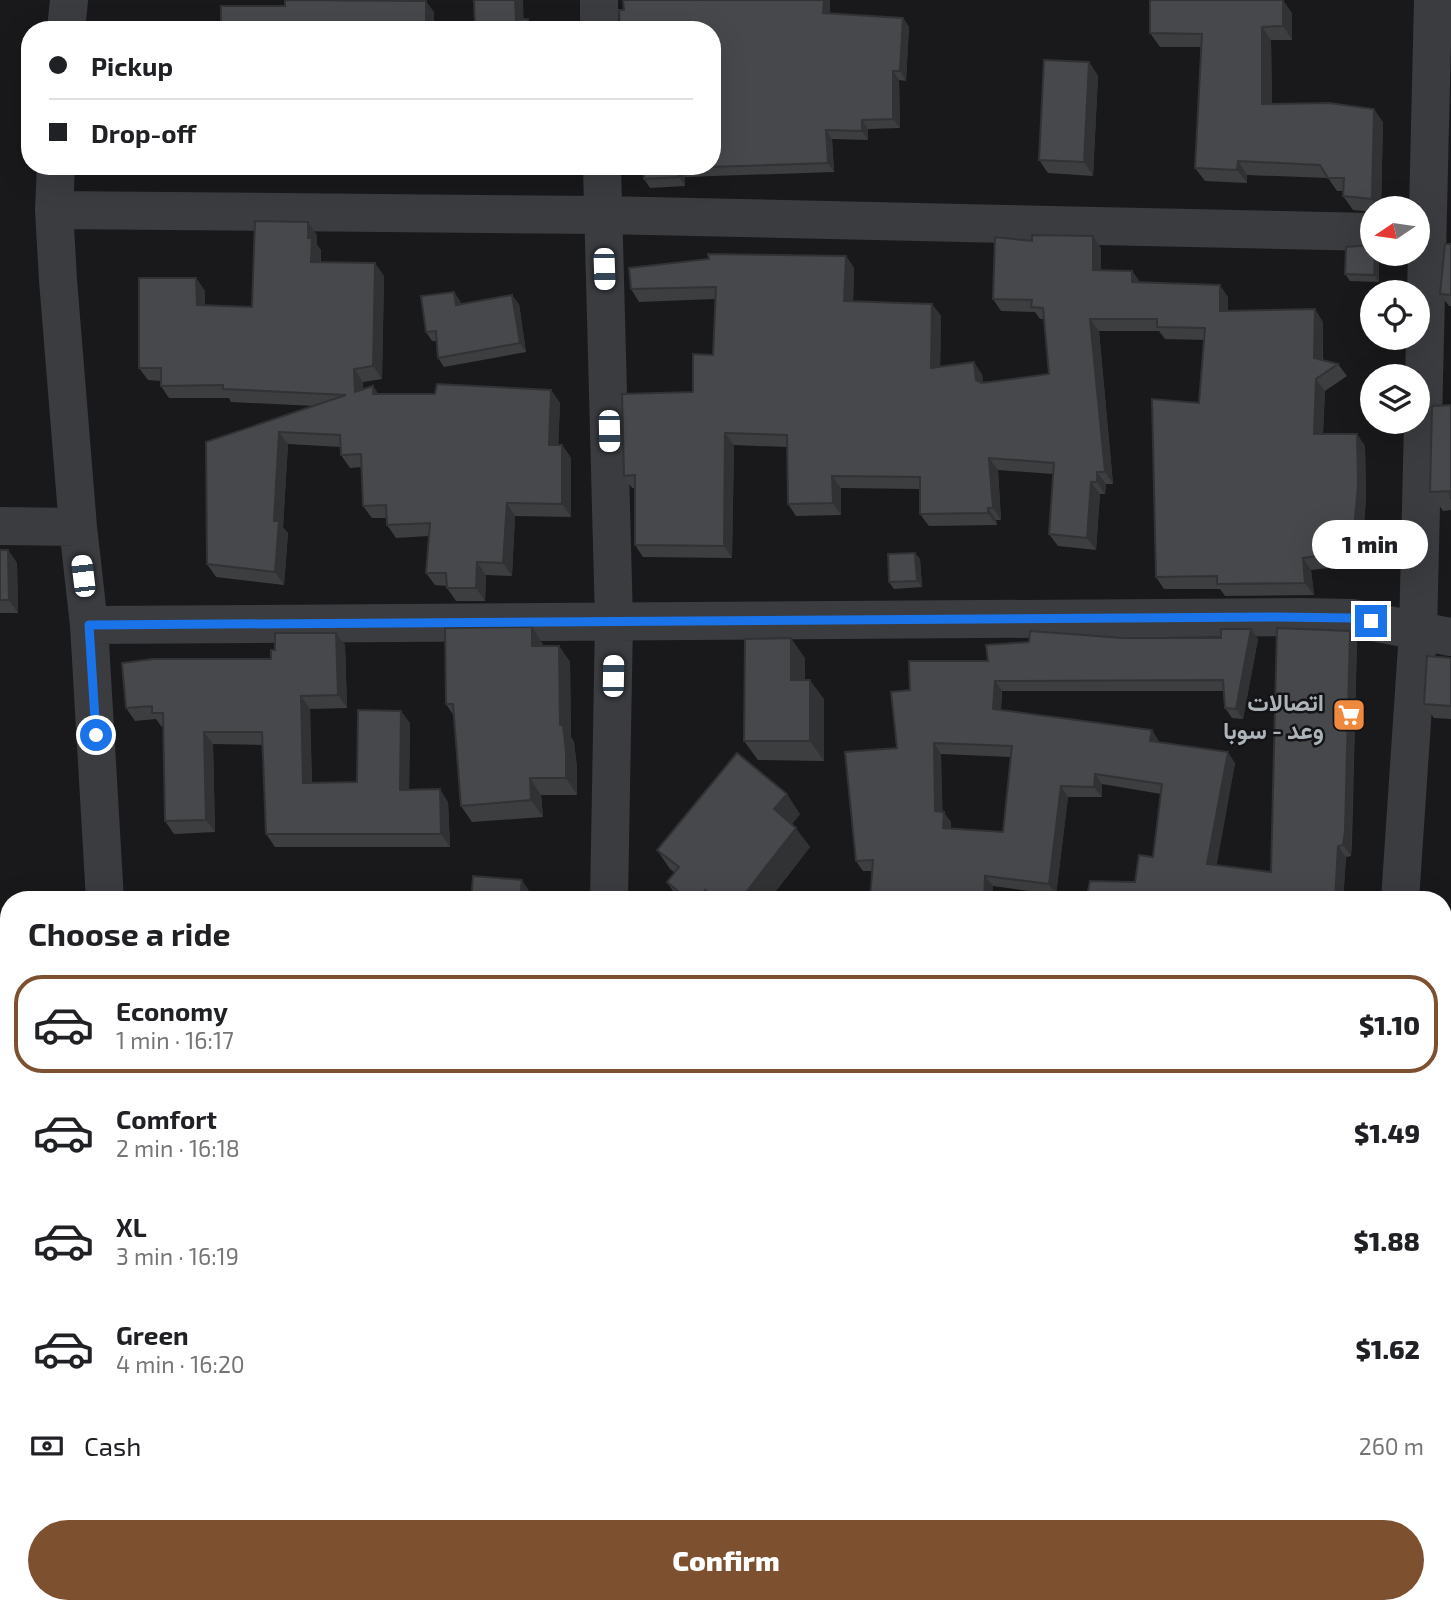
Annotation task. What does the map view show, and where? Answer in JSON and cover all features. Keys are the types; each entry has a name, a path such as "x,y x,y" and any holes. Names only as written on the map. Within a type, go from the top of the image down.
{"street":[{"path":"67,21 69,0"},
{"path":"599,0 599,21"},
{"path":"1401,891 1434,635 1431,233 1433,0"},
{"path":"56,175 54,209 78,527 89,625 104,891"},
{"path":"601,175 614,621 609,891"},
{"path":"54,209 602,215 1360,232"},
{"path":"0,526 78,527"},
{"path":"89,625 1352,618 1434,635"}],"building":[{"path":"285,0 426,1 426,21 221,21 221,6 285,6"},
{"path":"474,0 515,0 516,20 528,19 528,21 475,21"},
{"path":"623,0 824,0 823,13 903,18 900,71 893,71 893,119 862,120 862,131 826,130 828,163 721,167 721,21 620,21 619,10 624,10"},
{"path":"1150,0 1283,0 1283,26 1262,27 1262,104 1329,103 1374,109 1372,196 1343,196 1344,178 1328,178 1320,165 1238,161 1237,170 1195,168 1202,34 1150,33"},
{"path":"1044,60 1089,62 1084,162 1039,160"},
{"path":"644,175 679,177 644,179"},
{"path":"255,221 308,222 308,238 312,238 311,262 375,263 373,366 354,369 355,392 373,386 373,394 435,394 437,384 551,390 549,445 562,445 562,504 507,503 503,563 477,562 476,588 447,588 446,573 426,573 430,523 387,525 386,505 363,506 361,454 341,455 340,435 279,432 274,521 279,521 275,572 207,564 206,442 346,395 223,389 223,385 161,386 161,368 139,368 139,278 196,278 197,305 252,307"},
{"path":"1032,235 1093,236 1093,270 1132,271 1132,282 1220,285 1220,311 1315,309 1314,358 1338,364 1316,379 1314,434 1357,434 1358,485 1352,552 1303,558 1305,583 1217,584 1217,576 1156,577 1152,399 1199,403 1205,328 1157,327 1157,319 1090,319 1105,472 1097,472 1097,482 1091,482 1087,538 1049,534 1054,463 989,458 993,508 988,508 988,513 920,514 920,477 832,476 833,503 788,504 787,435 725,433 724,546 635,545 635,475 624,476 622,394 693,392 693,354 713,355 716,287 631,289 629,268 709,259 708,254 846,256 844,301 932,304 931,368 974,362 976,380 982,383 1049,374 1043,308 1031,307 1032,300 993,299 995,237 1032,241"},
{"path":"1445,244 1451,244 1451,295 1440,294"},
{"path":"1360,246 1360,266 1374,266 1374,275 1345,274 1346,247"},
{"path":"454,292 456,305 512,295 520,343 438,358 436,331 426,332 421,296"},
{"path":"1451,405 1451,499 1450,491 1430,492 1432,406"},
{"path":"0,550 8,550 9,600 0,600"},
{"path":"915,553 917,581 889,582 888,554"},
{"path":"532,627 532,646 559,646 560,725 563,725 566,778 530,778 531,800 461,806 453,704 446,704 445,628"},
{"path":"1277,628 1350,631 1345,831 1343,845 1338,846 1336,891 1088,891 1090,881 1135,882 1139,855 1153,857 1162,784 1095,774 1094,787 1061,786 1049,884 985,876 984,891 871,891 873,860 856,861 845,752 897,748 891,692 910,690 909,661 988,661 986,645 1029,642 1030,631 1123,638 1221,638 1221,629 1251,629 1236,709 1225,708 1223,680 995,681 993,709 1152,730 1150,741 1228,752 1207,864 1271,872","holes":["934,743 1012,746 1003,832 943,828 944,812 935,811"]},
{"path":"275,633 336,633 338,695 301,696 303,783 357,782 358,710 401,711 400,790 440,789 441,834 266,834 262,732 204,732 206,820 165,821 163,713 152,713 152,706 126,708 122,663 153,659 271,659 271,650 275,650"},
{"path":"791,638 791,680 810,680 810,741 744,741 745,639"},
{"path":"1427,656 1451,658 1451,706 1424,704"},
{"path":"737,753 787,794 774,809 796,828 747,891 678,891 667,882 679,867 657,850"},
{"path":"473,876 522,880 521,891 472,891"}],"place":[{"name":"اتصالات وعد - سوبا","path":"1349,715"}],"route":[{"path":"96,735 89,625 1275,617 1352,618 1371,621"}]}
